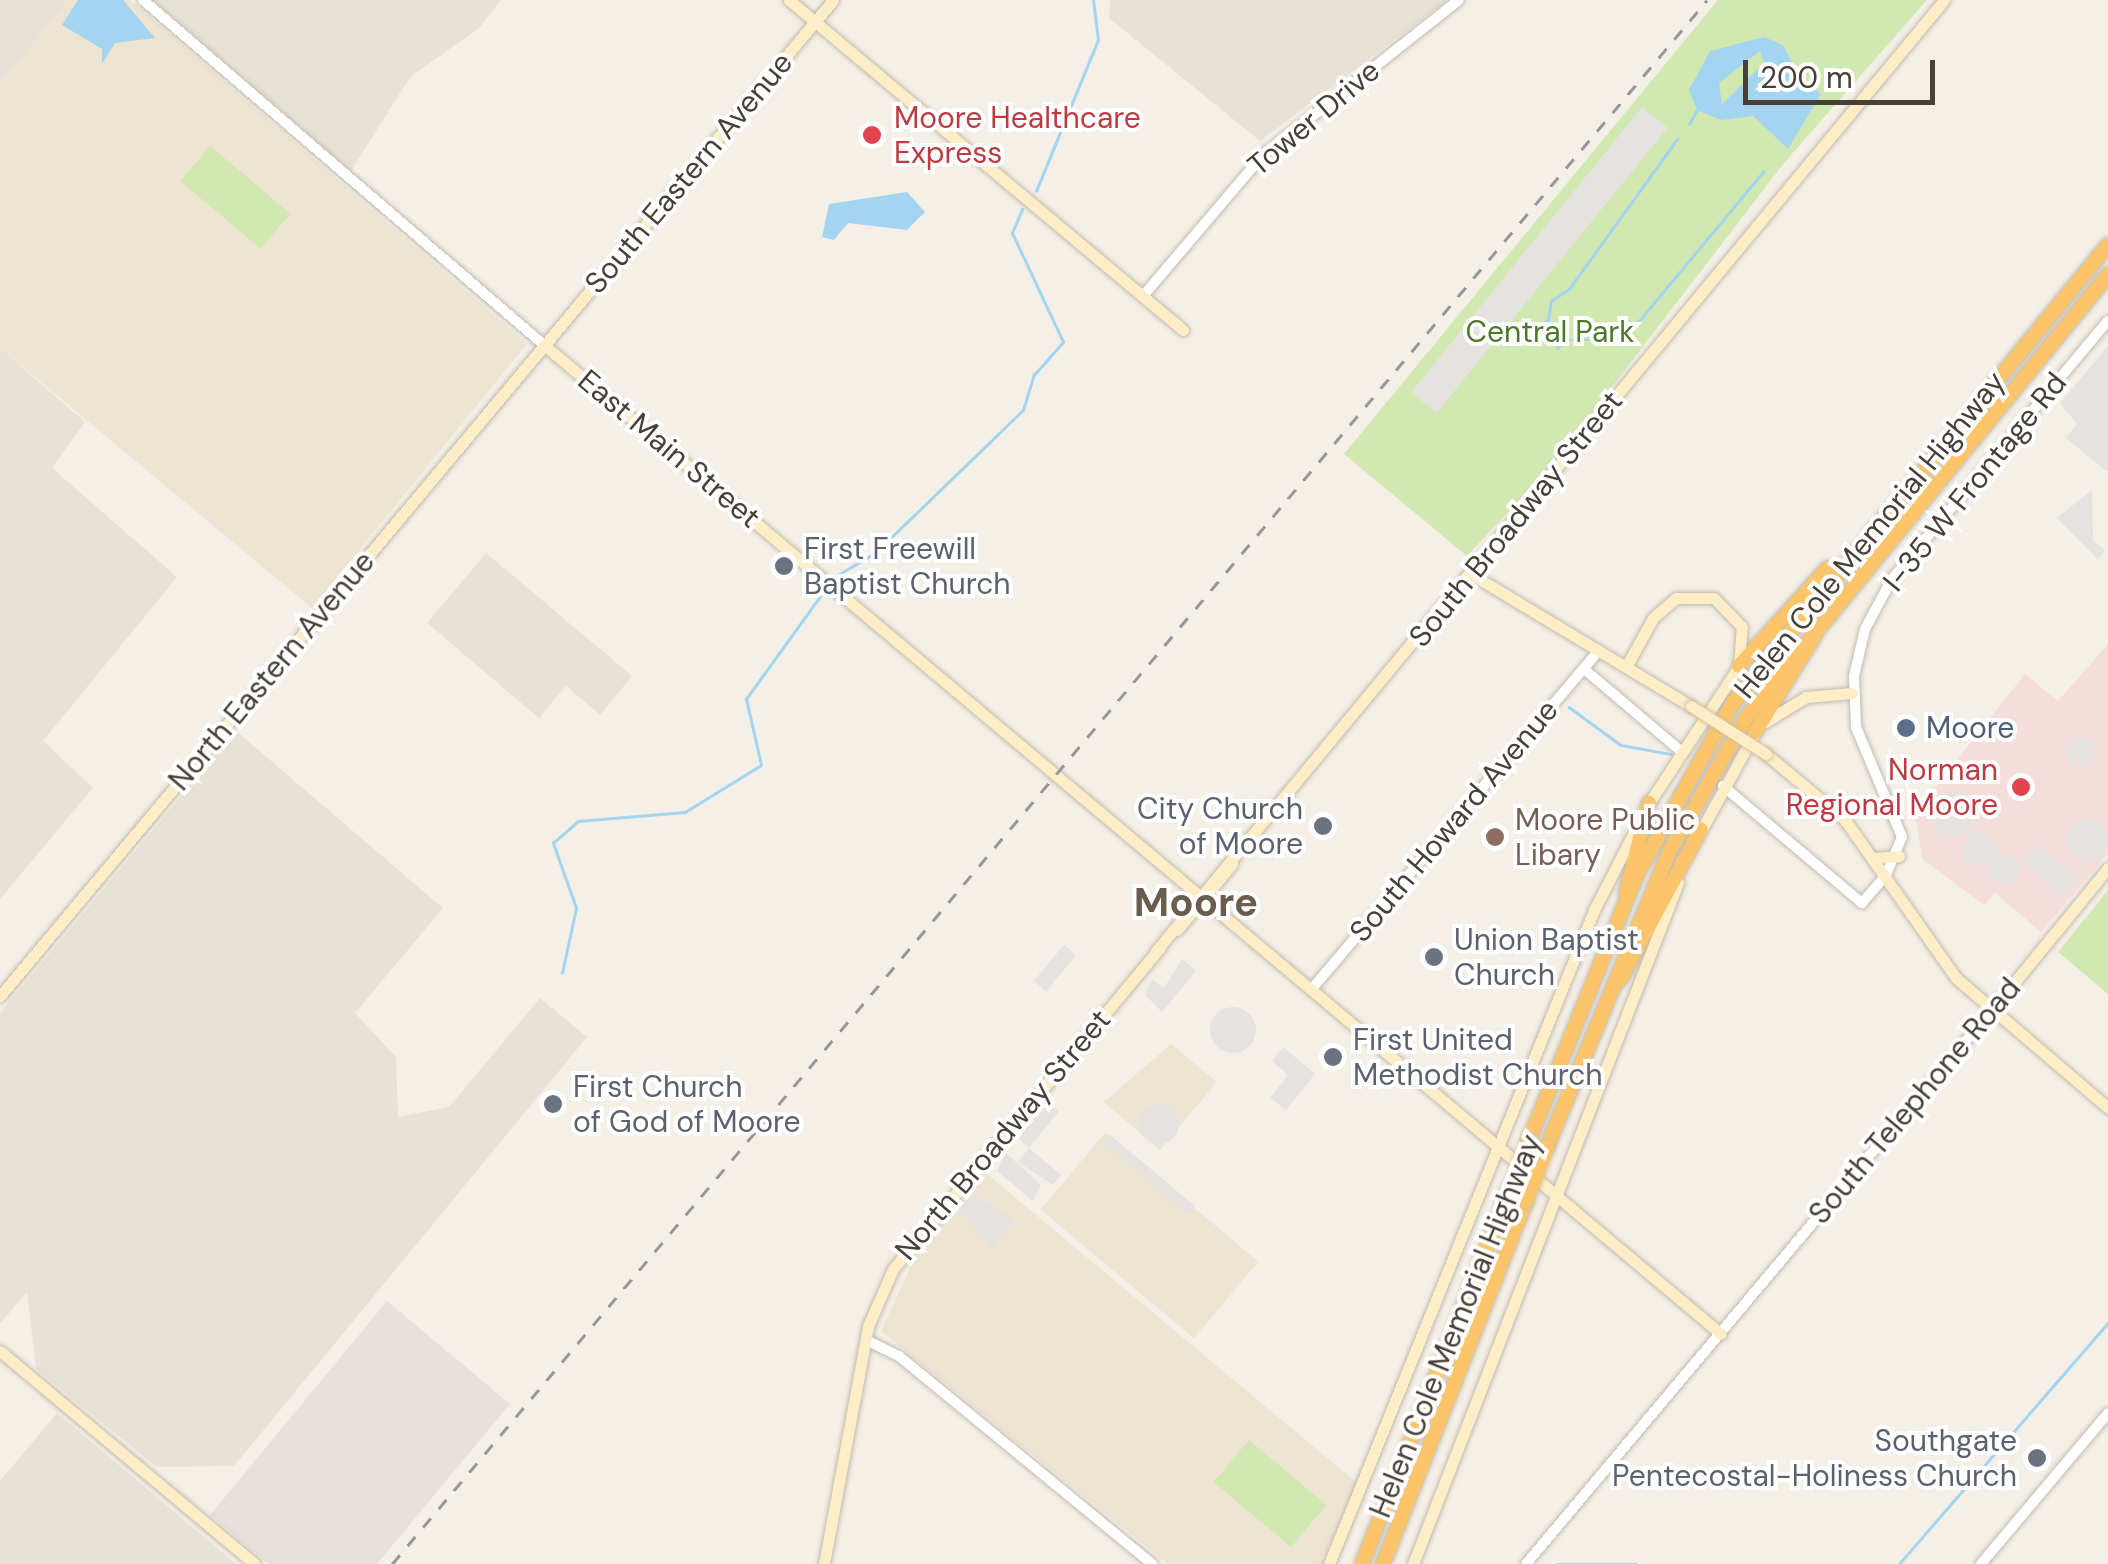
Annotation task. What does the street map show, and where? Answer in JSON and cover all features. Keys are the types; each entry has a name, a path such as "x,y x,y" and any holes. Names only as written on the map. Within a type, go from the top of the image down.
{"highway":[{"name":"Helen Cole Memorial Highway","path":"1362,1564 1626,896 1733,704 1859,542 2108,245"},
{"name":"Helen Cole Memorial Highway","path":"1383,1564 1602,1006 1700,792 1828,610 2108,275"},
{"path":"1739,666 1803,589 1859,542"},
{"path":"1755,732 1828,610"},
{"path":"1626,896 1649,803"},
{"path":"1602,1006 1701,829"}],"main road":[{"path":"789,0 1183,330"},
{"name":"South Eastern Avenue","path":"544,345 833,0"},
{"name":"South Broadway Street","path":"1201,897 1944,0"},
{"name":"East Main Street","path":"544,345 1721,1334"},
{"name":"North Eastern Avenue","path":"0,996 544,345"},
{"path":"1471,574 1691,706 1766,754 1824,798 1873,858 1935,953 1991,1011 2108,1108"},
{"path":"1329,1564 1493,1143 1649,803 1739,666 1736,617 1692,594 1657,612 1626,667"},
{"path":"1413,1564 1560,1200 1701,829 1755,732 1797,700 1852,693"},
{"path":"1873,858 1899,856"},
{"name":"South Telephone Road","path":"1991,1011 2108,868"},
{"name":"North Broadway Street","path":"824,1564 866,1340 906,1249 1201,897"},
{"path":"0,1351 255,1564"}],"street":[{"name":"East Main Street","path":"143,0 544,345"},
{"name":"Tower Drive","path":"1143,296 1270,148 1459,0"},
{"name":"I-35 W Frontage Rd","path":"1899,856 1900,828 1865,764 1852,693 1884,591 2108,321"},
{"name":"South Howard Avenue","path":"1311,990 1598,652"},
{"path":"1584,669 1682,752"},
{"path":"1723,786 1862,904 1899,856"},
{"name":"South Telephone Road","path":"1526,1564 1991,1011"},
{"path":"866,1340 899,1356 1152,1564"},
{"path":"1981,1564 2108,1413"}],"shaded area":[{"path":"0,0 69,0 0,84"},
{"path":"69,0 130,0 527,344 312,608 0,348 0,84"},
{"path":"153,0 501,0 479,28 410,77 351,171"},
{"path":"1110,0 1447,0 1260,141 1109,18"},
{"path":"1642,107 1668,128 1437,413 1411,392"},
{"path":"2108,346 2106,471 2066,438 2077,424 2060,403"},
{"path":"0,348 85,422 52,468 177,577 43,741 93,788 0,899"},
{"path":"2092,490 2093,540 2105,550 2098,559 2057,518"},
{"path":"486,553 632,676 600,715 566,686 539,718 427,623"},
{"name":"Norman Regional Moore","path":"2108,644 2108,853 2041,932 1995,893 1984,905 1922,859 1915,813 2025,674 2058,701"},
{"path":"236,731 443,908 355,1013 396,1057 398,1117 449,1107 540,998 587,1037 234,1466 157,1467 36,1369 27,1292 0,1324 0,1013"},
{"path":"2081,737 2092,741 2096,752 2092,763 2081,767 2070,763 2066,752 2070,741"},
{"path":"1954,792 1970,798 1976,814 1970,830 1954,836 1938,830 1932,814 1938,798"},
{"path":"2087,820 2102,826 2108,841 2102,856 2087,862 2072,856 2066,841 2072,826"},
{"path":"1979,832 1991,837 1996,849 1991,861 1979,866 1967,861 1962,849 1967,837"},
{"path":"2036,845 2080,878 2061,900 2023,861"},
{"path":"2003,853 2014,858 2019,869 2014,880 2003,885 1992,880 1987,869 1992,858"},
{"path":"1064,945 1076,955 1046,991 1034,981"},
{"path":"1182,959 1196,971 1162,1012 1145,995 1152,979 1164,988"},
{"path":"1233,1007 1249,1014 1256,1030 1249,1046 1233,1053 1217,1046 1210,1030 1217,1014"},
{"path":"1171,1044 1217,1082 1160,1150 1104,1102"},
{"path":"1283,1047 1315,1074 1286,1110 1270,1098 1288,1075 1272,1061"},
{"path":"1048,1102 1059,1111 1029,1148 1018,1138"},
{"path":"1159,1104 1173,1110 1179,1124 1173,1138 1159,1144 1145,1138 1139,1124 1145,1110"},
{"path":"1105,1133 1258,1262 1194,1338 1041,1210"},
{"path":"1109,1134 1195,1206 1188,1214 1102,1142"},
{"path":"1029,1148 1061,1175 1053,1185 1018,1162"},
{"path":"1006,1153 1041,1185 1033,1201 997,1171"},
{"path":"987,1174 1357,1483 1321,1564 1168,1564 881,1331 920,1246"},
{"path":"972,1194 1015,1220 992,1248 958,1210"},
{"path":"387,1301 510,1404 377,1564 268,1564 210,1515"},
{"path":"57,1413 236,1564 0,1564 0,1481"}],"green space":[{"name":"Central Park","path":"1718,0 1927,0 1784,163 1551,466 1467,556 1344,454"},
{"path":"210,146 290,213 261,249 180,181"},
{"path":"2108,890 2108,994 2058,952"},
{"path":"1249,1440 1326,1505 1291,1547 1214,1482"}],"water":[{"path":"78,0 123,0 155,38 115,43 102,64 102,49 62,25"},
{"path":"1764,37 1783,45 1800,78 1821,94 1788,149 1753,116 1721,120 1697,110 1689,90 1710,51","holes":["1760,51 1764,63 1722,104 1719,83"]},
{"path":"907,192 925,212 907,230 848,223 834,240 822,237 829,204"}],"waterway":[{"path":"1036,191 1098,40 1093,0"},
{"path":"1689,124 1697,110"},
{"path":"1507,345 1548,320 1551,301 1569,289 1677,139"},
{"path":"1557,348 1566,340 1623,340 1763,172"},
{"path":"836,576 875,553 1023,410 1034,375 1063,342 1012,233 1022,209"},
{"path":"562,973 576,908 553,843 578,821 685,812 761,765 746,699 824,591"},
{"path":"1569,707 1621,745 1671,754"},
{"path":"1899,1564 2108,1323"},
{"path":"1557,1564 1637,1564"}],"railway":[{"path":"392,1564 1707,0"}],"place":[{"name":"Moore Healthcare Express","path":"872,135"},
{"name":"First Freewill Baptist Church","path":"784,566"},
{"name":"Moore","path":"1906,728"},
{"name":"Norman Regional Moore","path":"2021,787"},
{"name":"City Church of Moore","path":"1323,826"},
{"name":"Moore Public Libary","path":"1495,837"},
{"name":"Union Baptist Church","path":"1434,957"},
{"name":"First United Methodist Church","path":"1333,1057"},
{"name":"First Church of God of Moore","path":"553,1104"},
{"name":"Southgate Pentecostal-Holiness Church","path":"2037,1458"}],"district":[{"name":"Moore","path":"1196,902"}]}
